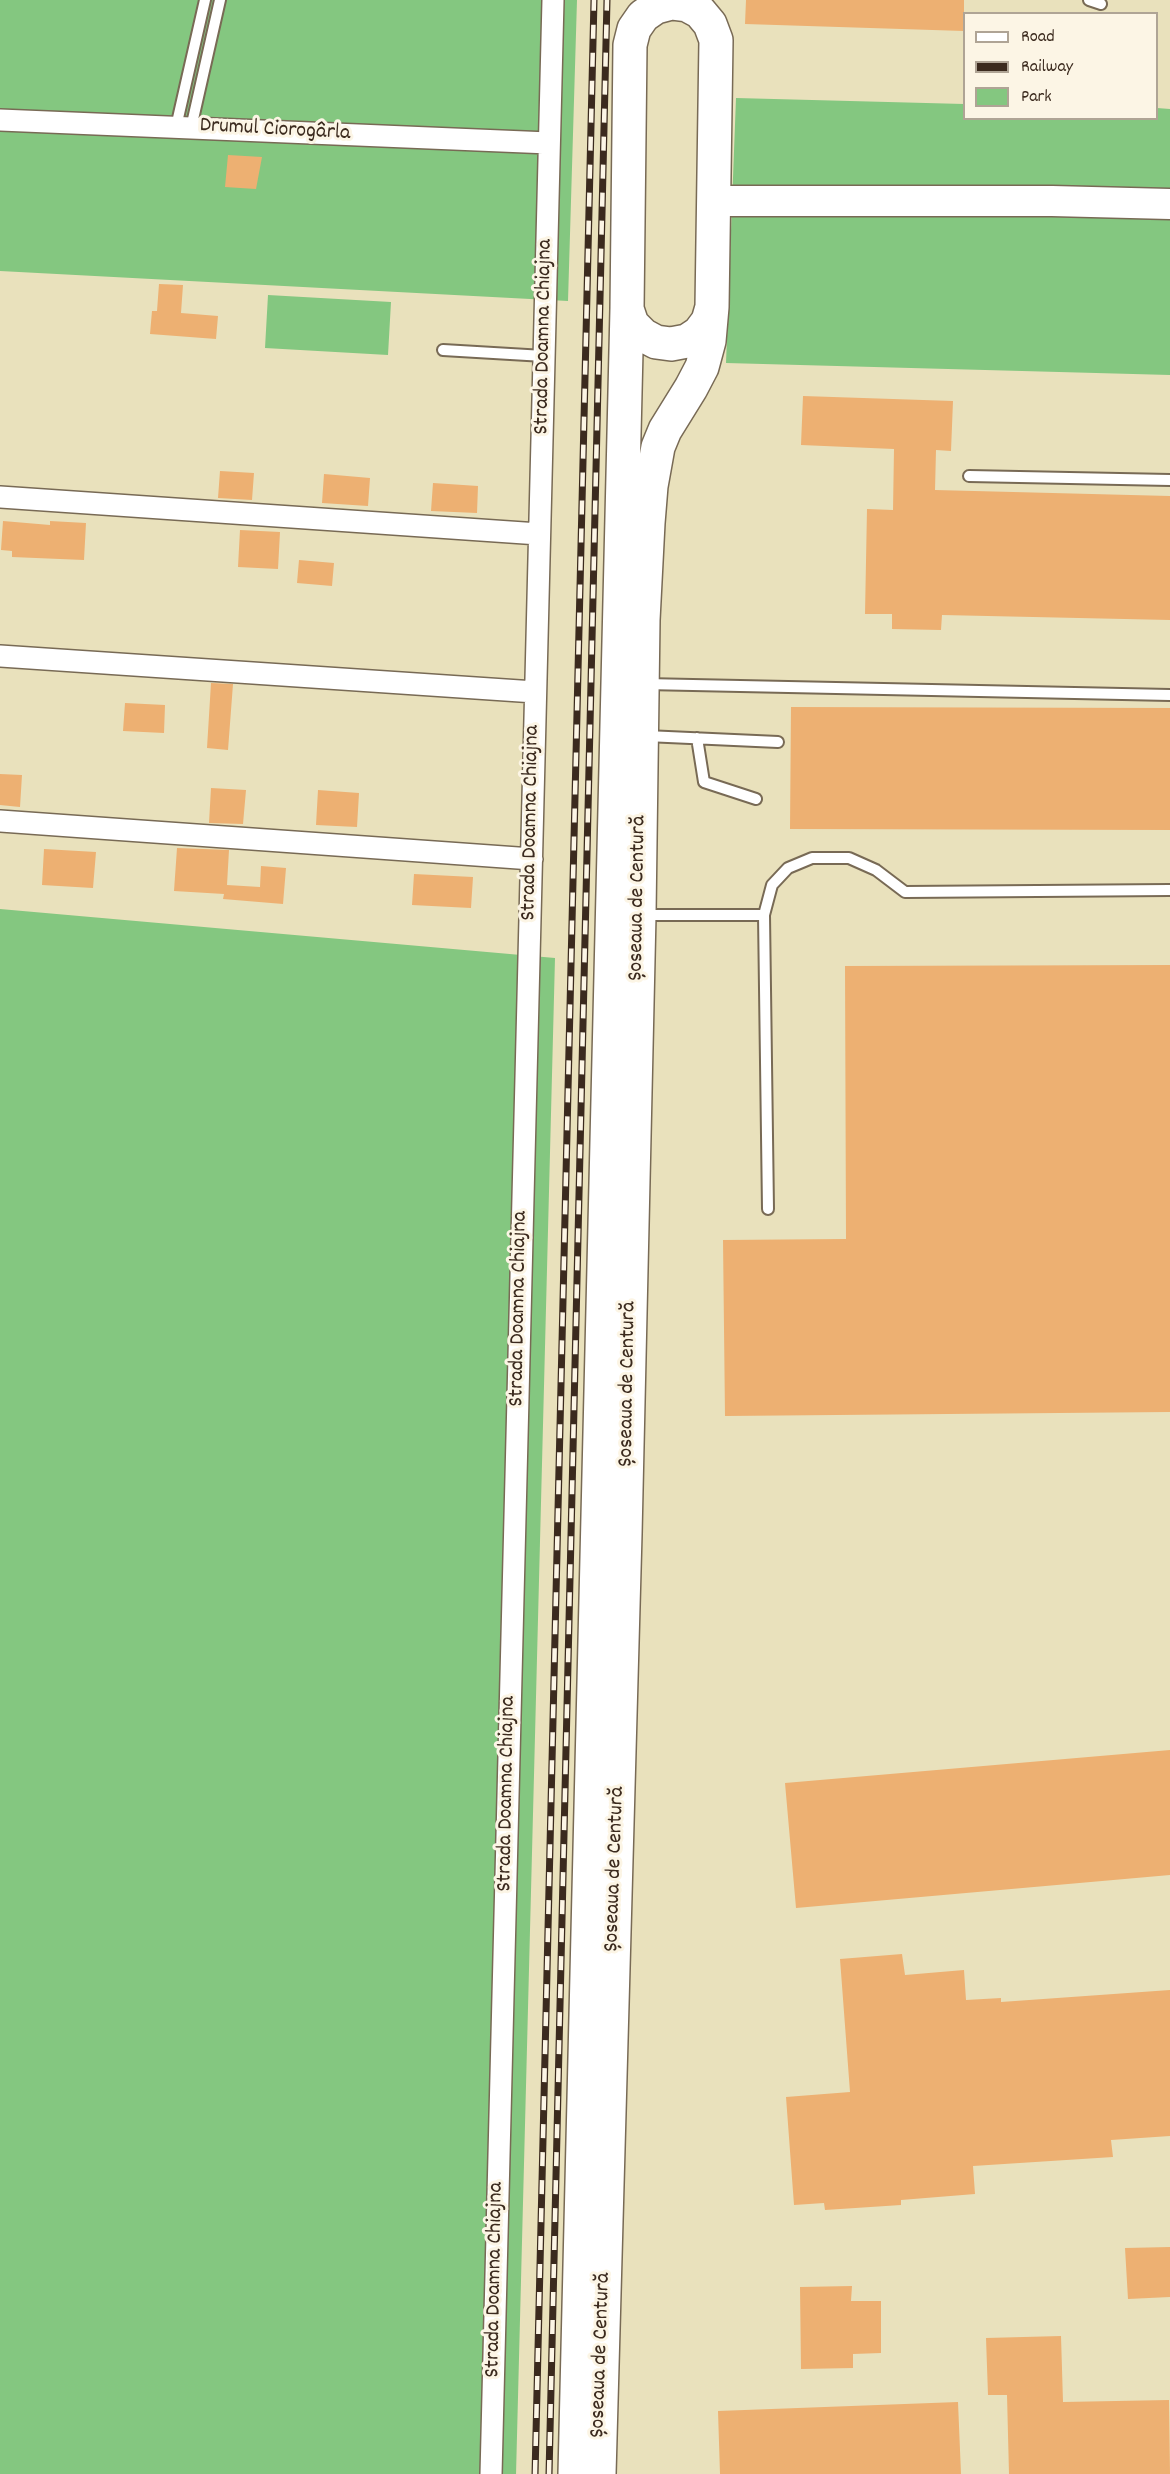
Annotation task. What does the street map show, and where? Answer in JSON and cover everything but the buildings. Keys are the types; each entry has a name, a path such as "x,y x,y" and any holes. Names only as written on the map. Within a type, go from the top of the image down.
{"main road":[{"path":"630,45 632,0"},
{"path":"710,0 715,21 716,40"},
{"path":"630,45 634,29 643,16 656,7 671,3 687,5 700,12 710,24 716,40"},
{"name":"Șoseaua de Centură","path":"599,2474 620,1720 639,915 643,620 653,468 665,430 691,388 704,361 710,333 715,201 716,40"},
{"name":"Șoseaua de Centură","path":"575,2474 627,309 630,45"},
{"path":"627,309 632,324 643,335 656,342 671,344 687,341 699,333 708,321 712,307"}],"street":[{"name":"Strada Doamna Chiajna","path":"491,2474 553,0"},
{"name":"Drumul Ciorogârla","path":"0,120 549,143"},
{"path":"715,201 1052,201 1170,204"},
{"path":"0,497 539,534"},
{"path":"0,656 536,692"},
{"path":"0,821 532,859"}],"lane":[{"path":"184,127 205,0"},
{"path":"184,127 220,0"},
{"path":"1089,0 1101,4"},
{"path":"443,350 544,356"},
{"path":"969,476 1170,480"},
{"path":"642,684 1170,694"},
{"path":"642,735 778,742"},
{"path":"697,738 704,782 756,799"},
{"path":"768,1209 764,915 772,885 788,868 812,858 849,858 876,870 906,892 1170,890"},
{"path":"639,915 764,915"}],"green space":[{"path":"0,0 577,0 568,301 0,271"},
{"path":"736,98 963,104 963,120 1158,120 1158,108 1170,109 1170,375 726,363"},
{"path":"268,295 391,302 388,355 265,348"},
{"path":"0,909 555,958 516,2474 0,2474"}],"railway":[{"path":"535,2474 594,0"},
{"path":"549,2474 607,0"}]}
